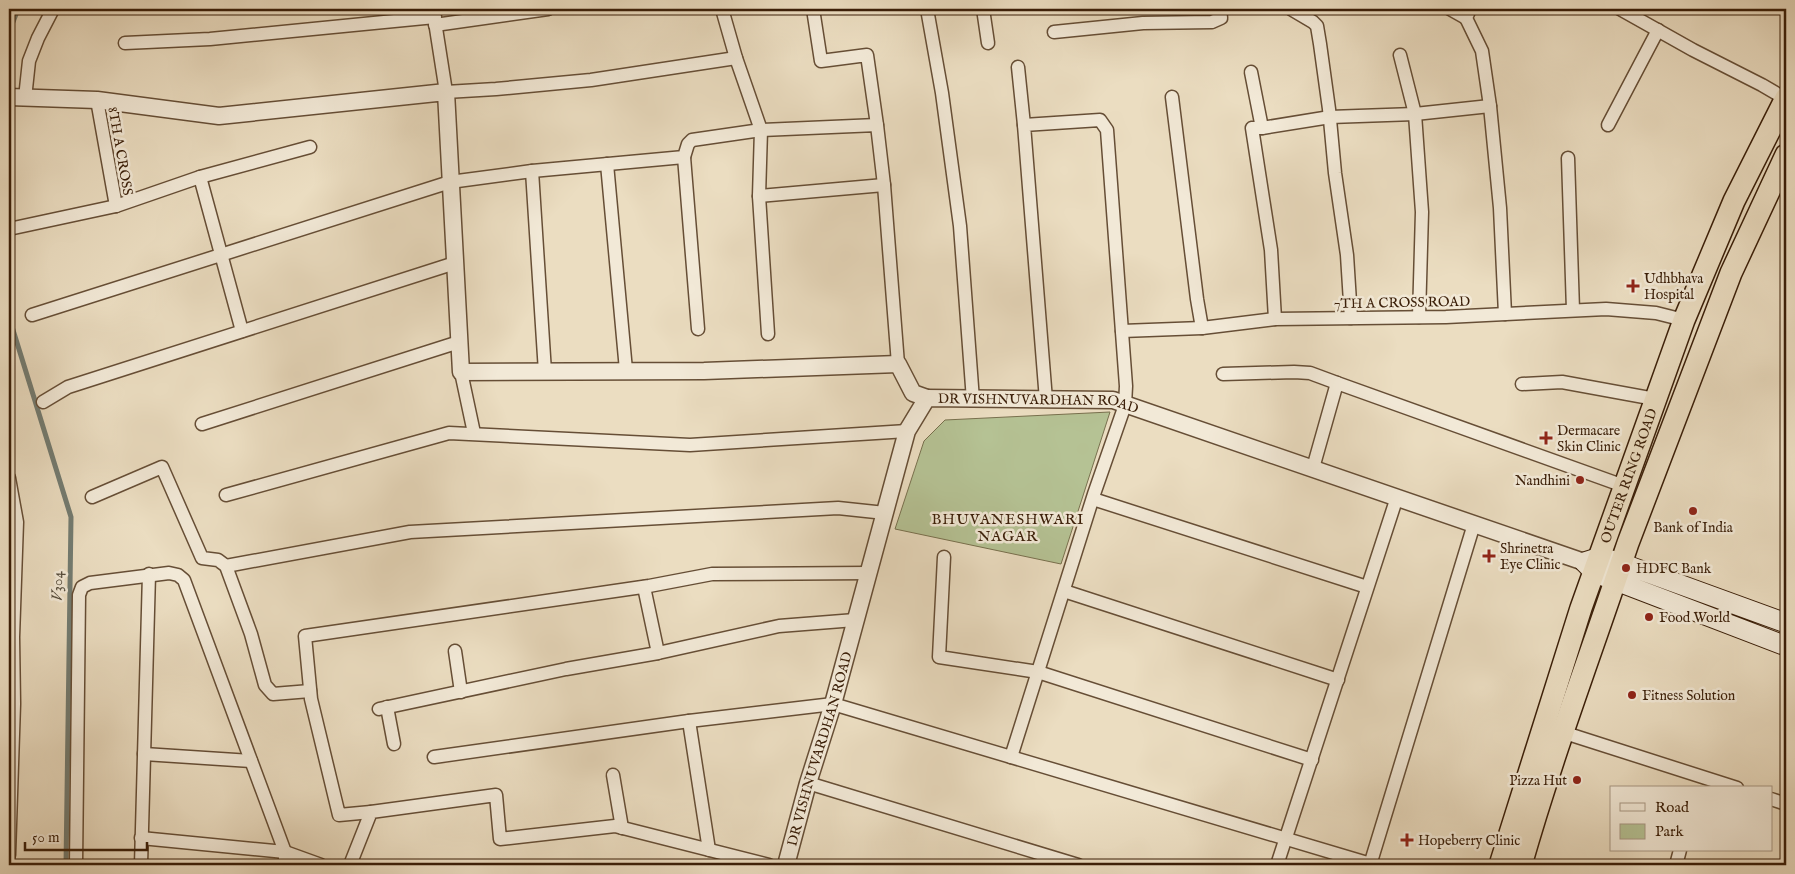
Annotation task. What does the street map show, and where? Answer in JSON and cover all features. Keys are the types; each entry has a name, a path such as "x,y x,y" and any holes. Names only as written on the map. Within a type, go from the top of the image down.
{"highway":[{"name":"OUTER RING ROAD","path":"1500,865 1593,564 1624,486 1684,320 1734,200 1786,99"},
{"name":"OUTER RING ROAD","path":"1521,865 1562,732 1619,572 1731,273 1786,155"}],"main road":[{"path":"1593,564 1786,622"},
{"path":"1619,572 1786,646"}],"street":[{"path":"53,9 38,38 17,97 97,100 219,116 446,92 591,80 736,58"},
{"path":"125,43 210,38 434,17 548,9"},
{"path":"722,9 736,58 762,130 759,196 768,334"},
{"path":"813,9 821,61 867,55 884,185 898,364 913,393 927,398"},
{"path":"927,9 942,93 960,226 973,400"},
{"path":"984,9 988,43"},
{"path":"1054,32 1143,22 1212,22 1221,18 1220,9"},
{"path":"1291,9 1314,22 1316,26 1330,117 1335,173 1347,255 1351,318"},
{"path":"1450,9 1468,13 1482,52 1490,106 1500,208 1505,314"},
{"path":"1620,9 1786,99"},
{"path":"434,17 446,92 460,372 474,433"},
{"path":"1608,125 1658,30"},
{"path":"1400,55 1415,114 1422,212 1419,317"},
{"path":"1018,66 1046,400"},
{"path":"1251,72 1262,128"},
{"path":"1172,96 1202,328"},
{"name":"8TH A CROSS","path":"97,100 116,206"},
{"path":"1275,319 1271,250 1252,128 1330,117 1415,114 1490,106"},
{"path":"1010,757 1125,405 1126,386 1106,130 1100,120 1024,125"},
{"path":"698,329 684,157 688,144 692,140 762,130 877,125"},
{"path":"9,229 116,206 200,177 310,147"},
{"path":"32,315 450,182 532,171 684,157"},
{"path":"1568,158 1573,310"},
{"path":"607,164 626,370"},
{"path":"532,171 545,372"},
{"path":"200,177 242,331"},
{"path":"759,196 884,185"},
{"path":"43,402 68,386 455,263"},
{"name":"7TH A CROSS ROAD","path":"1122,331 1202,328 1275,319 1419,317 1573,310 1623,310 1656,313 1684,320"},
{"path":"202,424 459,342"},
{"path":"460,372 704,371 898,364"},
{"path":"1223,374 1310,373 1624,486"},
{"path":"1522,384 1562,382 1655,399"},
{"path":"1313,468 1336,383"},
{"name":"DR VISHNUVARDHAN ROAD","path":"786,865 808,783 833,704 907,431 927,398 973,400 1114,400 1593,564"},
{"path":"226,495 449,433 690,445 907,431"},
{"path":"92,498 162,466 202,558 218,560 226,566 251,634 265,685 273,694 310,690"},
{"path":"9,478 13,523 9,855"},
{"path":"1277,865 1397,497"},
{"path":"1093,499 1368,587"},
{"path":"226,566 410,532 838,508 885,513"},
{"path":"434,757 689,721 833,704 1371,865 1474,524"},
{"path":"944,557 939,657 1038,672 1312,760"},
{"path":"76,865 79,595 82,587 90,582 169,572 178,575 184,580 285,852 285,865"},
{"path":"769,865 615,826 500,839 496,795 339,815 310,690 304,636 644,587 712,574 869,572"},
{"path":"141,865 149,574"},
{"path":"644,587 658,653"},
{"path":"1064,591 1338,680"},
{"path":"394,744 383,708 566,669 658,653 779,626 855,620"},
{"path":"455,651 461,692"},
{"path":"689,721 709,850"},
{"path":"1562,732 1699,782 1724,786"},
{"path":"144,754 250,761"},
{"path":"612,774 622,828"},
{"path":"808,783 1078,865"},
{"path":"1772,799 1786,804"},
{"path":"350,865 371,812"},
{"path":"141,838 285,852 321,865"},
{"path":"1676,865 1679,852"}],"green space":[{"path":"1110,412 1061,564 895,529 924,441 945,420"}],"waterway":[{"name":"V304","path":"9,32 18,9"},
{"name":"V304","path":"9,317 71,517 66,865"}],"place":[{"name":"Udhbhava Hospital","path":"1633,286"},
{"name":"Dermacare Skin Clinic","path":"1546,438"},
{"name":"Nandhini","path":"1580,480"},
{"name":"Bank of India","path":"1693,511"},
{"name":"Shrinetra Eye Clinic","path":"1489,556"},
{"name":"HDFC Bank","path":"1626,568"},
{"name":"Food World","path":"1649,617"},
{"name":"Fitness Solution","path":"1632,695"},
{"name":"Pizza Hut","path":"1577,780"},
{"name":"Hopeberry Clinic","path":"1407,840"}],"district":[{"name":"BHUVANESHWARI NAGAR","path":"1008,528"}]}
